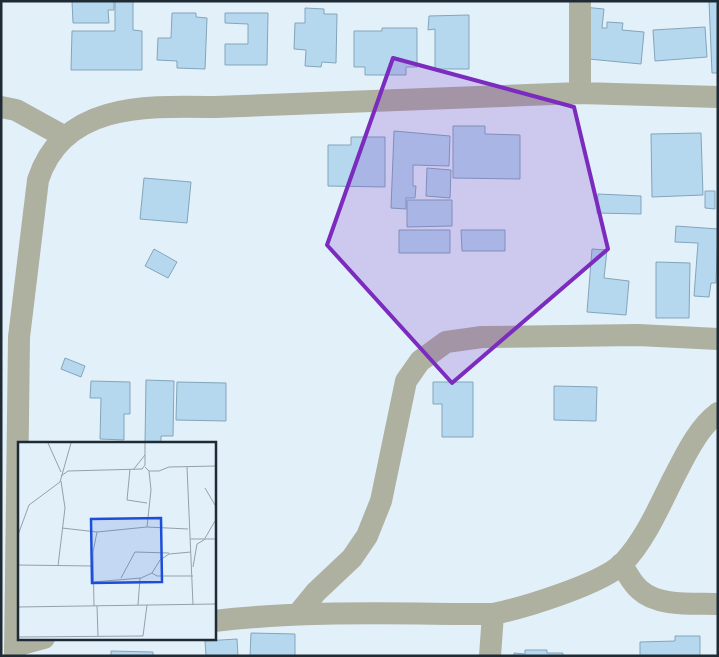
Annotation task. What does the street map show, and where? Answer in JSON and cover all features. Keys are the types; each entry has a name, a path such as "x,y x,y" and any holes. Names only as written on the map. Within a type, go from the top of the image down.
{"street":[{"path":"580,1 580,93"},
{"path":"18,442 19,338 38,180 44,162 65,137 90,120 116,112 171,106 215,107 580,93 718,97"},
{"path":"1,107 16,110 65,137"},
{"path":"298,614 316,592 352,558 367,536 382,500 406,381 420,361 446,342 482,337 619,335 718,339"},
{"path":"215,621 298,614 493,614 509,611 586,584 612,572 621,564 648,527 700,431 718,413"},
{"path":"1,480 18,480 15,651 40,640"},
{"path":"621,564 640,591 654,597 670,601 718,604"},
{"path":"490,656 493,614"}],"highlighted area":[{"path":"393,58 574,107 608,249 452,383 327,245"}],"building":[{"path":"72,1 114,1 114,10 108,10 109,23 73,23"},
{"path":"115,1 133,1 133,30 142,31 142,70 71,70 72,31 115,31"},
{"path":"709,1 718,1 718,73 712,73"},
{"path":"583,7 604,9 602,28 607,28 607,22 623,23 622,30 644,32 641,64 578,58"},
{"path":"305,8 324,9 324,14 337,14 336,63 322,62 321,67 305,66 306,50 294,49 295,23 305,23"},
{"path":"172,13 196,13 196,17 207,18 205,69 177,68 177,61 157,60 158,38 171,38"},
{"path":"225,13 268,13 267,65 225,65 225,44 248,44 248,24 225,23"},
{"path":"469,15 469,69 435,69 435,29 428,30 429,16"},
{"path":"705,27 707,57 655,61 653,30"},
{"path":"382,28 417,28 417,67 406,67 406,75 365,75 365,67 354,67 354,31 382,31"},
{"path":"453,126 485,126 485,134 520,135 520,179 453,178"},
{"path":"394,131 450,136 449,166 413,165 413,186 416,186 415,198 406,198 406,209 391,208"},
{"path":"701,133 703,195 652,197 651,134"},
{"path":"351,137 385,137 385,187 328,186 328,145 351,145"},
{"path":"427,168 451,170 450,198 426,196"},
{"path":"144,178 191,182 187,223 140,219"},
{"path":"705,191 715,191 715,209 705,208"},
{"path":"598,194 641,196 641,214 597,213"},
{"path":"407,200 452,200 452,226 407,227"},
{"path":"676,226 718,229 716,283 711,283 709,297 694,296 698,243 675,242"},
{"path":"399,230 450,230 450,253 399,253"},
{"path":"461,230 505,230 505,251 462,251"},
{"path":"154,249 177,262 168,278 145,266"},
{"path":"592,249 607,250 604,278 629,281 626,315 587,312"},
{"path":"656,262 690,263 689,318 656,318"},
{"path":"65,358 85,366 81,377 61,369"},
{"path":"146,380 174,381 173,436 161,436 161,442 145,442"},
{"path":"91,381 130,382 130,414 124,414 124,440 100,439 101,398 90,398"},
{"path":"177,382 226,383 226,421 176,420"},
{"path":"433,382 473,382 473,437 442,437 442,404 433,404"},
{"path":"554,386 597,387 596,421 554,420"},
{"path":"251,633 295,634 295,656 250,656"},
{"path":"675,636 700,636 700,656 640,656 640,642 675,641"},
{"path":"237,639 238,656 206,656 205,641"},
{"path":"525,650 547,650 547,653 563,653 563,656 514,656 514,653 525,654"},
{"path":"111,651 153,652 153,656 111,656"}]}
